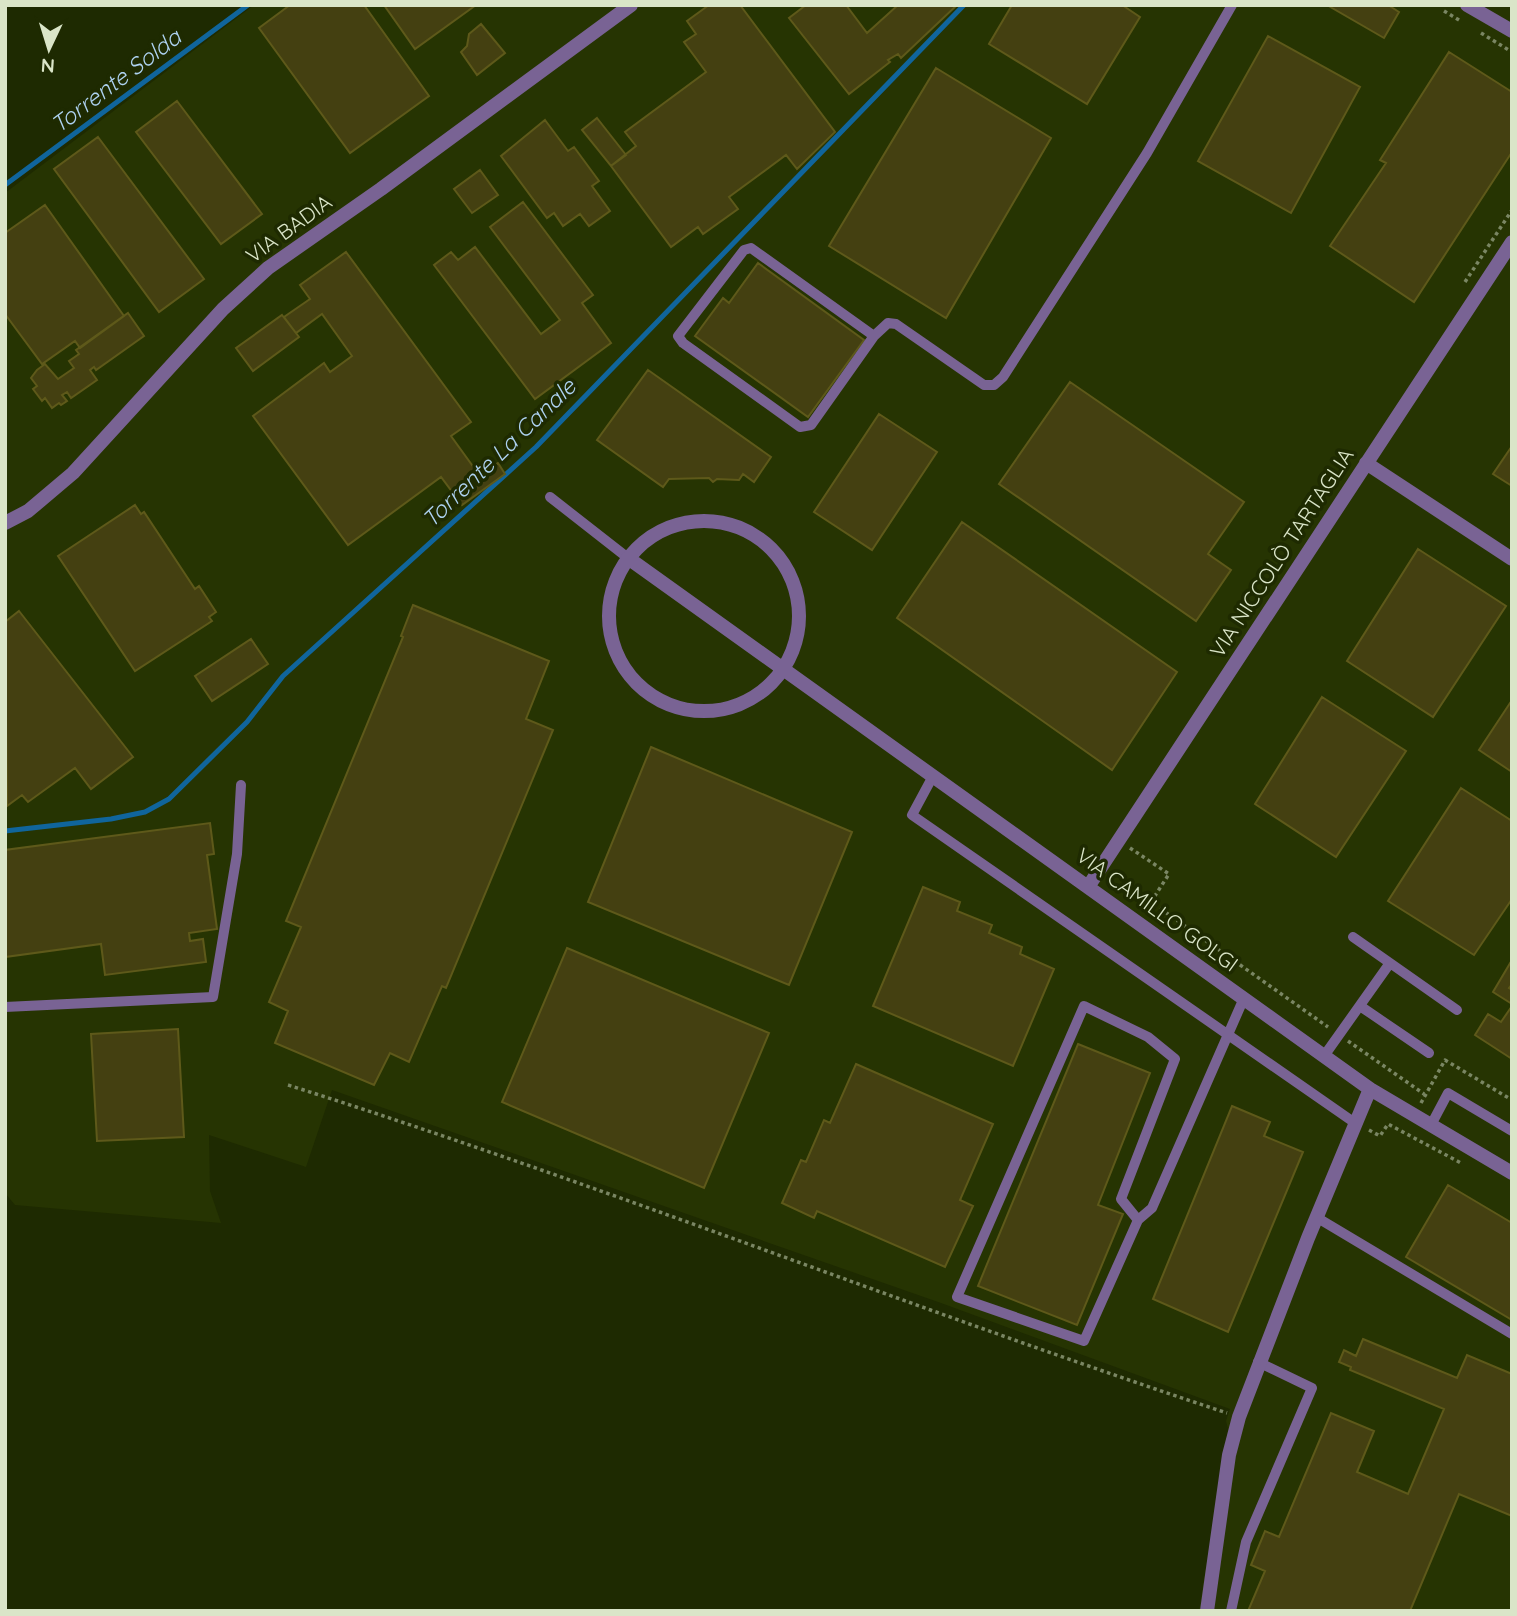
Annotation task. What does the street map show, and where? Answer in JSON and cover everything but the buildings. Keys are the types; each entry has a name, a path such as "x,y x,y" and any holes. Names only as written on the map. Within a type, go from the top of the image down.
{"street":[{"name":"VIA BADIA","path":"5,523 28,511 73,474 223,309 268,268 381,189 631,5"},
{"path":"1467,5 1512,31"},
{"name":"VIA NICCOLÒ TARTAGLIA","path":"1088,887 1512,242"},
{"path":"1366,463 1512,559"},
{"path":"715,521 747,530 756,536 774,550 792,577 800,609 797,641 783,671 762,692 735,706 705,711 685,708 648,693 627,671 613,644 610,624 614,584 628,558 652,536 682,523 715,521"},
{"name":"VIA CAMILLO GOLGI","path":"628,558 1324,1056 1370,1088 1512,1173"},
{"path":"1206,1611 1229,1455 1238,1418 1316,1217 1370,1088"}],"lane":[{"path":"874,336 751,248 744,250 678,336 683,343 800,427 806,428 884,324 896,324 984,385 994,385 1003,377 1147,153 1232,5"},
{"path":"550,497 628,558"},
{"path":"933,776 912,815 1355,1123"},
{"path":"5,1007 213,997 237,853 241,785"},
{"path":"1353,937 1457,1010"},
{"path":"1324,1056 1390,963"},
{"path":"1138,1220 1121,1199 1175,1059 1148,1037 1084,1006 957,1297 1084,1341 1138,1220 1152,1208 1244,998"},
{"path":"1360,1006 1429,1053"},
{"path":"1431,1125 1448,1093 1512,1131"},
{"path":"1316,1217 1512,1334"},
{"path":"1231,1611 1246,1542 1312,1388 1258,1362"}],"path":[{"path":"1131,848 1169,874 1144,912"},
{"path":"1151,902 1230,958 1224,968"},
{"path":"288,1085 442,1134 640,1203 1030,1348 1238,1418"},
{"path":"1371,1132 1380,1136 1388,1124 1468,1166"}],"shaded area":[{"path":"254,5 1512,5 1512,1611 1199,1611 1228,1429 1226,1421 1230,1409 941,1303 332,1090 306,1167 209,1135 210,1191 221,1223 15,1205 5,1193 5,193"}],"waterway":[{"name":"Torrente Solda","path":"5,185 248,5"},
{"name":"Torrente La Canale","path":"5,831 111,819 145,812 169,799 247,722 283,676 536,447 964,5"}]}
